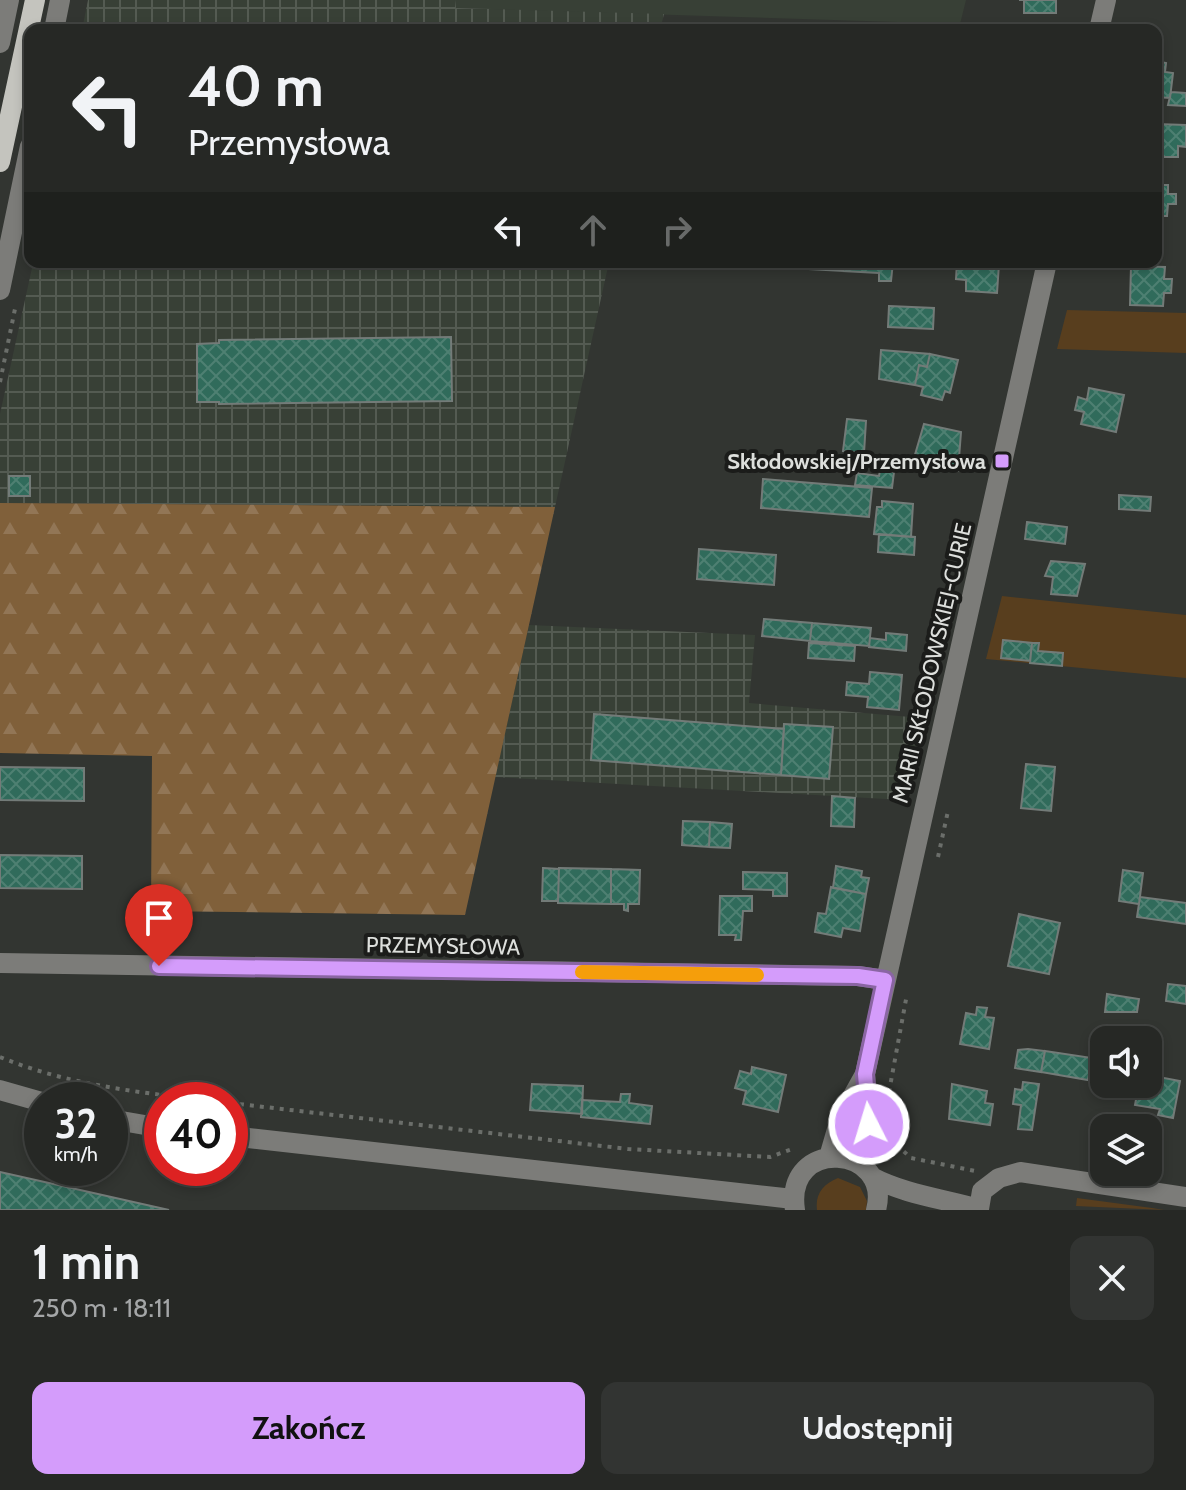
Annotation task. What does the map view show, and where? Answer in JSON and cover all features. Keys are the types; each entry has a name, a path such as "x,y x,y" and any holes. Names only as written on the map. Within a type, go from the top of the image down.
{"main road":[{"path":"30,24 35,0"},
{"path":"0,162 24,51"}],"street":[{"path":"0,43 9,0"},
{"path":"55,24 60,0"},
{"path":"1100,24 1106,0"},
{"path":"0,290 24,175"},
{"name":"MARII SKŁODOWSKIEJ-CURIE","path":"876,1210 877,1190 869,1173 865,1074 1046,268"},
{"name":"PRZEMYSŁOWA","path":"0,963 858,976 885,980"},
{"name":"MARII SKŁODOWSKIEJ-CURIE","path":"829,1157 840,1119 865,1074"},
{"path":"0,1090 24,1097"},
{"path":"248,1138 794,1205 805,1170 829,1157 846,1158 895,1189 921,1192 976,1210 986,1210"},
{"path":"976,1210 982,1191 999,1178 1020,1172 1186,1197"}],"path":[{"path":"0,1057 27,1068 144,1093"},
{"path":"889,1095 892,1073"},
{"path":"248,1105 628,1149 770,1157 804,1144"},
{"path":"882,1127 911,1158 999,1178"}],"shaded area":[{"path":"88,0 455,0 456,8 664,14 662,24 83,24"},
{"path":"455,0 966,0 960,24 455,8"},
{"path":"32,268 608,268 555,507 0,503 0,414"},
{"path":"1067,310 1186,313 1186,353 1057,349"},
{"path":"1002,596 1186,615 1186,678 986,659"},
{"path":"529,625 755,635 749,703 922,718 904,800 495,777"},
{"path":"838,1178 860,1187 867,1201 866,1210 817,1210 821,1190"},
{"path":"1077,1198 1152,1208 1164,1210 1076,1206"}],"green space":[{"path":"0,503 555,507 465,915 151,911 152,756 0,753"}],"building":[{"path":"1024,0 1056,0 1056,13 1024,13"},
{"path":"1162,62 1166,63 1165,72 1173,73 1170,98 1162,97"},
{"path":"1171,92 1186,93 1186,106 1168,105"},
{"path":"1162,124 1186,125 1186,147 1178,146 1178,157 1162,157"},
{"path":"1162,185 1168,185 1168,194 1176,194 1176,204 1168,204 1167,216 1162,216"},
{"path":"1165,267 1164,279 1172,279 1171,293 1164,293 1163,306 1130,305 1131,268"},
{"path":"809,268 843,268 843,271"},
{"path":"843,268 892,268 891,281 879,281 879,273 843,271"},
{"path":"957,268 999,268 997,293 966,291 966,280 956,279"},
{"path":"889,306 934,308 933,329 888,327"},
{"path":"451,337 452,401 197,402 197,344 219,343 219,340"},
{"path":"881,350 930,354 927,367 919,365 915,385 879,379"},
{"path":"930,354 958,360 950,393 945,391 942,400 921,395 923,387 915,385 919,365 927,367"},
{"path":"1089,388 1124,395 1116,432 1081,424 1084,412 1075,410 1078,397 1087,400"},
{"path":"847,419 866,421 864,453 843,451"},
{"path":"924,424 961,432 958,471 951,471 951,466 914,458"},
{"path":"880,471 894,472 892,488 855,485 857,473 879,476"},
{"path":"9,476 30,476 30,496 9,496"},
{"path":"763,479 872,488 869,517 761,508"},
{"path":"1119,495 1151,497 1150,511 1119,509"},
{"path":"882,501 913,504 911,537 874,534 877,507 882,507"},
{"path":"1027,522 1067,527 1065,544 1025,539"},
{"path":"879,534 915,537 914,555 878,552"},
{"path":"699,549 776,555 774,585 697,579"},
{"path":"1051,561 1085,564 1077,596 1051,594 1053,577 1045,576"},
{"path":"764,619 812,623 810,641 762,636"},
{"path":"812,623 871,628 869,646 810,641"},
{"path":"886,633 907,635 906,651 869,647 870,638 886,640"},
{"path":"1003,640 1032,643 1030,661 1001,658"},
{"path":"809,643 855,646 854,661 808,658"},
{"path":"1032,643 1039,643 1038,651 1063,653 1062,666 1030,663"},
{"path":"870,672 902,675 899,710 867,707 868,697 846,695 847,682 869,684"},
{"path":"594,714 784,729 781,775 591,760"},
{"path":"784,724 833,727 829,779 781,775"},
{"path":"1026,764 1055,767 1051,811 1021,808"},
{"path":"0,767 84,768 84,801 0,800"},
{"path":"832,796 855,798 854,827 831,826"},
{"path":"683,821 710,822 709,847 682,845"},
{"path":"710,822 732,824 730,848 709,847"},
{"path":"0,855 82,856 82,889 0,888"},
{"path":"836,866 862,871 861,877 869,878 866,894 833,888"},
{"path":"543,868 559,869 558,901 542,901"},
{"path":"559,868 611,869 611,904 558,903"},
{"path":"611,869 640,870 639,904 628,904 628,911 624,910 624,904 611,904"},
{"path":"1123,870 1143,873 1139,904 1119,901"},
{"path":"743,872 787,873 787,896 773,896 773,890 743,889"},
{"path":"831,887 866,894 860,931 843,928 841,937 815,932 818,913 826,914"},
{"path":"720,896 752,896 752,911 743,911 741,940 735,940 736,935 719,935"},
{"path":"1140,897 1186,903 1186,924 1137,917"},
{"path":"1019,914 1060,923 1049,974 1008,966"},
{"path":"1168,984 1186,986 1186,1004 1166,1001"},
{"path":"1107,994 1139,999 1137,1012 1105,1012"},
{"path":"977,1007 987,1008 985,1017 994,1018 989,1049 960,1044 966,1013 976,1015"},
{"path":"1018,1050 1045,1051 1041,1072 1015,1068"},
{"path":"1045,1051 1090,1058 1088,1080 1041,1072"},
{"path":"752,1067 786,1075 778,1112 743,1104 746,1091 735,1088 740,1071 751,1074"},
{"path":"1162,1078 1180,1081 1173,1118 1158,1114 1160,1109 1135,1105 1136,1098 1162,1098"},
{"path":"1023,1082 1039,1084 1032,1130 1018,1129 1021,1105 1013,1104 1015,1089 1022,1090"},
{"path":"532,1084 583,1086 582,1114 530,1110"},
{"path":"952,1084 987,1091 985,1103 993,1104 990,1125 949,1119"},
{"path":"621,1094 630,1094 629,1103 652,1106 650,1124 581,1117 582,1100 620,1102"},
{"path":"0,1172 24,1177 24,1186 62,1186 169,1210 0,1210"}],"slow traffic":[{"path":"582,972 757,975"}],"place":[{"name":"Skłodowskiej/Przemysłowa","path":"1002,461"}],"route":[{"path":"159,966 858,976 885,980 865,1074 869,1124"}]}
